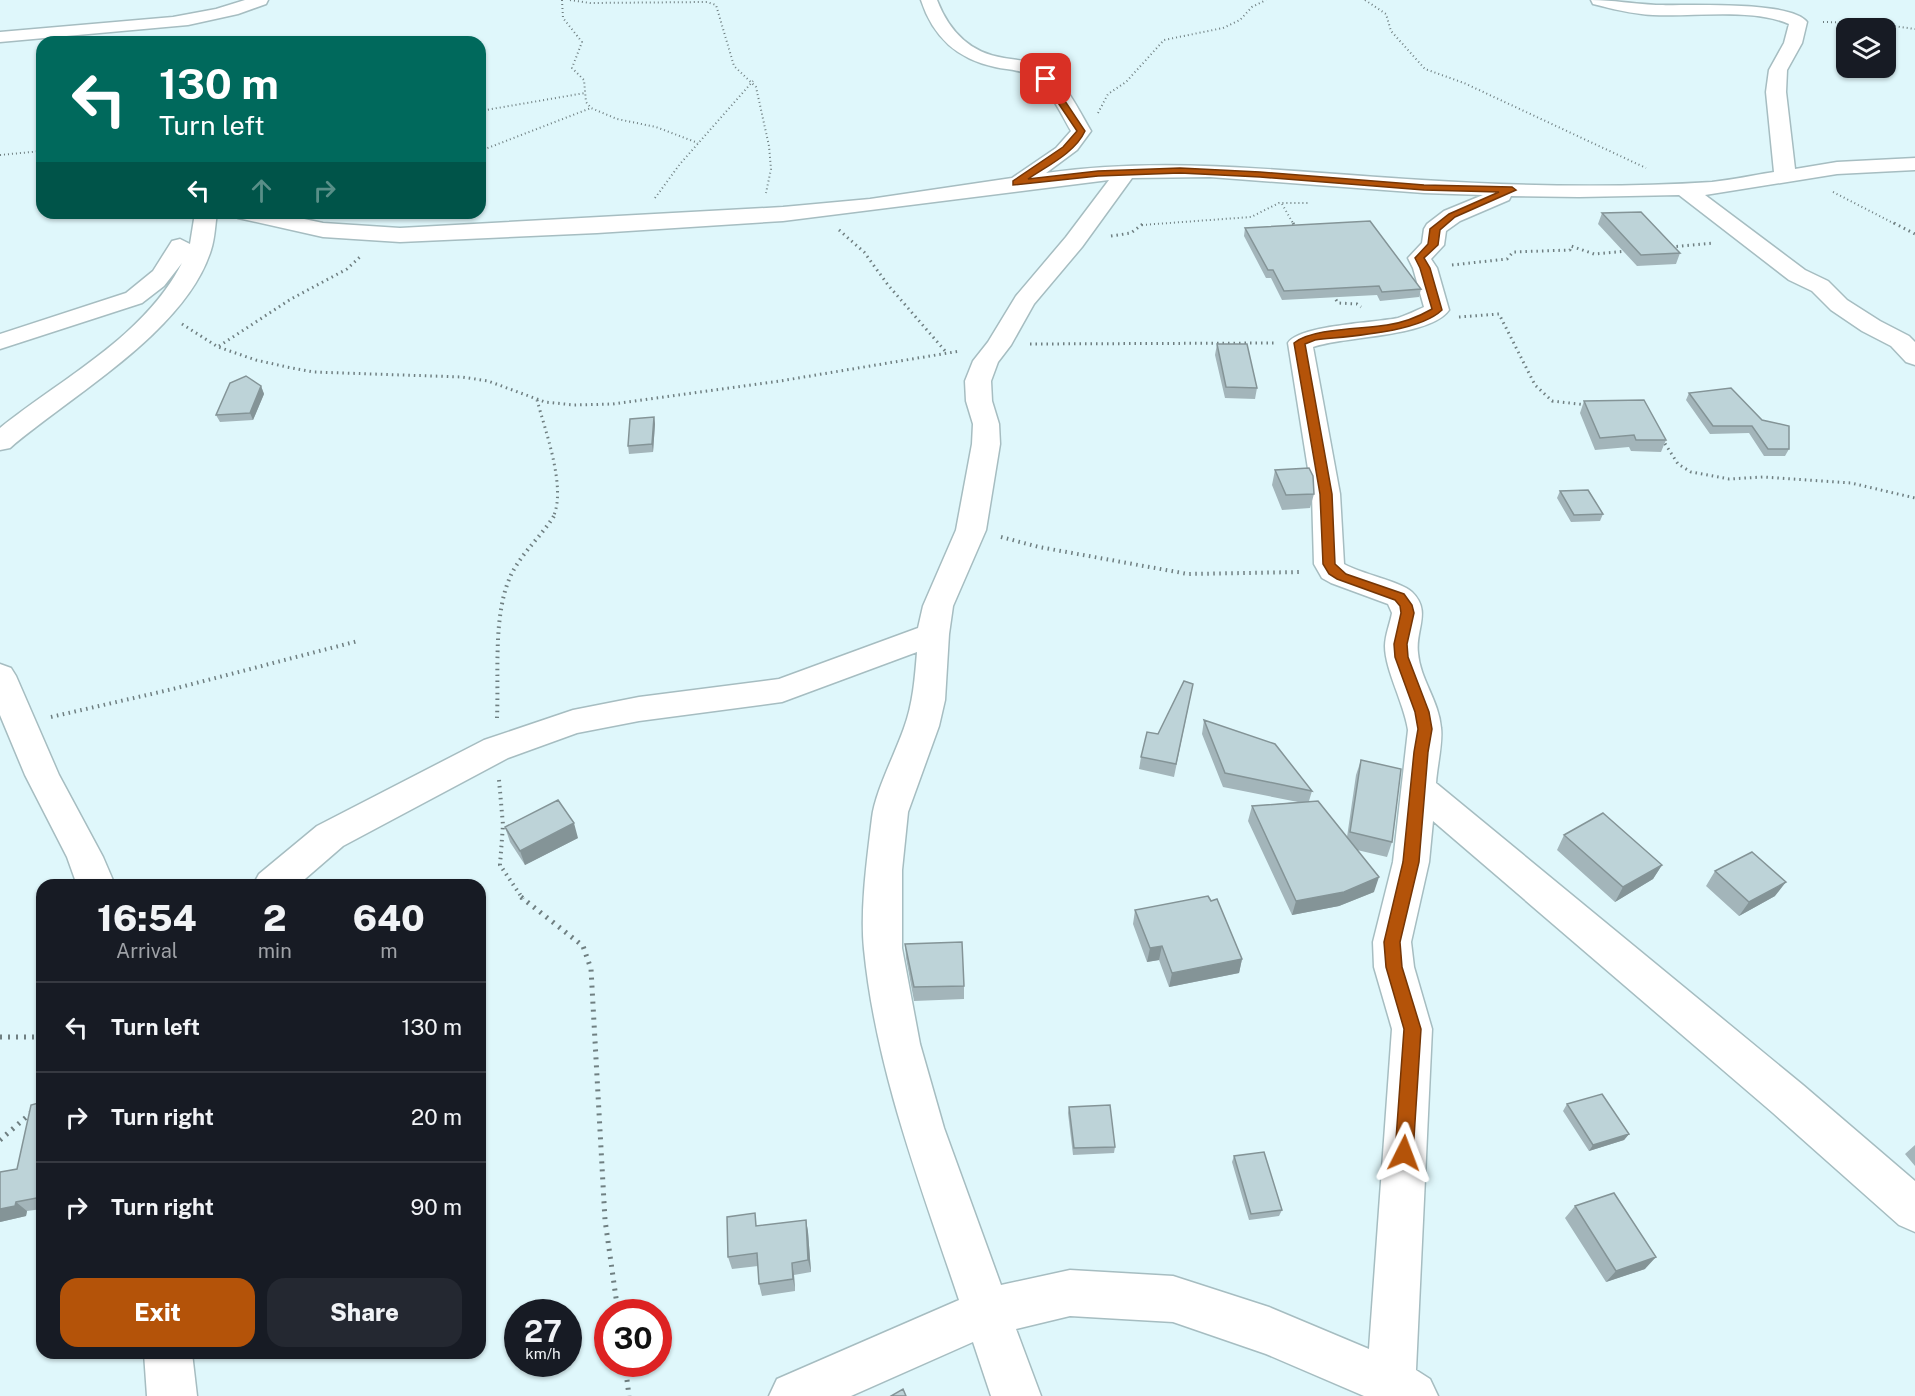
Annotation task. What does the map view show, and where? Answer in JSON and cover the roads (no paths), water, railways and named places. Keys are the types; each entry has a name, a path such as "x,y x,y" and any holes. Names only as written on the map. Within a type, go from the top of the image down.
{"street":[{"path":"0,37 75,32 260,0"},
{"path":"929,0 934,16 947,34 962,48 977,57 1023,65 1046,79 1081,131 1078,138 1066,149 1017,183"},
{"path":"1599,0 1639,9 1750,13 1783,16 1798,22 1793,43 1778,70 1776,92 1793,174"},
{"path":"208,34 221,7"},
{"path":"308,220 378,235 633,224 870,205 1017,183 1126,172 1210,171 1424,187 1512,190 1686,190 1713,188 1837,168 1915,164"},
{"path":"1016,1396 923,1128 900,1044 883,948 884,870 890,812 922,726 932,669 933,634 938,606 971,530 986,444 986,423 979,401 978,381 986,361 999,345 1024,301 1074,242 1126,172"},
{"path":"794,1396 987,1312 1070,1293 1173,1299 1269,1331 1402,1390 1412,1029 1394,967 1392,942 1411,862 1425,729 1422,712 1402,657 1401,644 1408,613 1406,605 1399,597 1333,571 1329,564 1326,494 1300,343 1313,338 1396,326 1424,318 1437,310 1425,268 1419,258 1433,245 1435,229 1452,216 1512,190"},
{"path":"1686,190 1797,275 1820,286 1839,305 1871,326 1900,340 1915,357"},
{"path":"0,342 134,298 165,273 183,239 188,219"},
{"path":"0,442 128,343 169,303 192,266 206,227 206,219"},
{"path":"279,879 330,836 496,749 573,722 639,709 782,690 933,634"},
{"path":"0,676 42,775 85,857 94,879"},
{"path":"1419,789 1763,1077 1915,1210"},
{"path":"169,1359 172,1396"}]}
